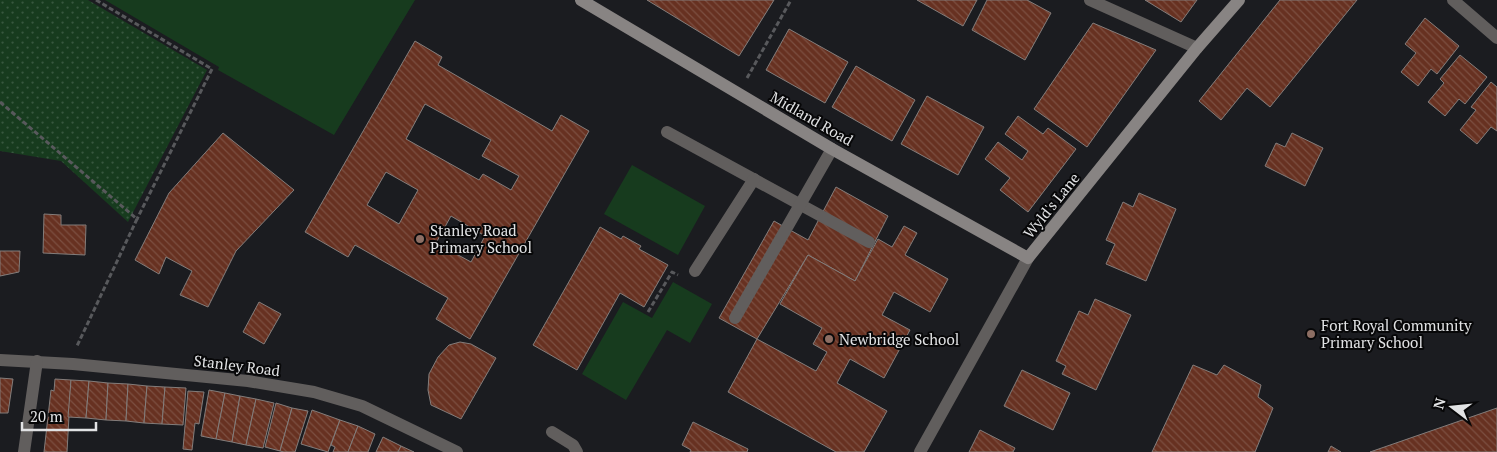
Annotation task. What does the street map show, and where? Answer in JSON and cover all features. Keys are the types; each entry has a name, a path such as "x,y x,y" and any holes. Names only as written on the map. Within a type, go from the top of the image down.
{"main road":[{"name":"Midland Road","path":"581,0 832,149 1028,258"},
{"name":"Wyld's Lane","path":"1028,258 1197,48 1239,0"}],"street":[{"path":"1090,0 1197,48"},
{"path":"1453,0 1497,38"},
{"path":"667,132 869,242"},
{"path":"735,318 832,149"},
{"path":"694,271 754,179"},
{"name":"Wyld's Lane","path":"920,452 1028,258"},
{"name":"Stanley Road","path":"0,360 73,364 248,381 314,392 362,406 457,452"},
{"path":"24,452 37,361"},
{"path":"552,432 573,445 577,452"}],"path":[{"path":"73,364 78,340 212,69 96,0"},
{"path":"738,93 791,0"},
{"path":"0,102 137,219"},
{"path":"648,312 672,272 688,282 694,271"}],"green space":[{"path":"0,0 88,0 207,70 128,222 61,161 0,151"},
{"path":"105,0 415,0 334,135 218,70 219,67"},
{"path":"632,165 705,206 678,255 604,214"},
{"path":"673,282 712,304 690,343 667,330 626,400 582,374 623,302 652,318"}],"building":[{"path":"647,0 774,0 739,56"},
{"path":"917,0 977,0 963,26"},
{"path":"987,0 1027,0 1051,13 1025,60 972,30"},
{"path":"1145,0 1197,0 1181,22"},
{"path":"1280,0 1357,0 1270,107 1247,88 1221,120 1199,101"},
{"path":"1425,18 1459,46 1437,74 1431,69 1418,86 1401,72 1416,53 1405,44"},
{"path":"1093,23 1156,50 1087,147 1034,109"},
{"path":"789,29 848,62 825,103 766,70"},
{"path":"415,41 442,57 438,65 552,131 561,115 589,131 470,339 436,319 448,298 355,245 348,257 305,232","holes":["425,104 491,140 482,156 519,176 511,190 483,174 479,180 406,139","386,172 418,190 399,224 367,205","451,216 485,236 471,262 436,243"]},
{"path":"1460,55 1487,77 1465,104 1459,99 1445,116 1428,102 1444,83 1440,79"},
{"path":"856,66 915,100 892,141 832,107"},
{"path":"1491,82 1497,87 1497,131 1491,127 1477,144 1460,130 1476,110 1471,107"},
{"path":"927,96 984,127 958,175 901,144"},
{"path":"1018,116 1043,134 1048,128 1076,149 1028,212 1000,190 1010,178 985,159 998,142 1022,160 1028,151 1005,134"},
{"path":"223,133 294,190 236,251 208,307 180,295 192,271 166,257 159,274 135,260 169,193"},
{"path":"1292,133 1323,148 1305,186 1265,166 1276,143 1285,147"},
{"path":"836,187 888,216 855,281 808,255 757,339 719,318 774,221 808,240"},
{"path":"1139,193 1176,209 1146,281 1106,264 1115,244 1106,240 1123,202 1133,207"},
{"path":"44,214 61,215 61,225 86,225 85,255 43,253"},
{"path":"904,226 917,233 905,255 948,279 930,312 894,292 882,315 910,330 884,378 850,359 837,383 887,411 864,452 836,452 728,392 757,339 816,371 827,352 813,344 822,328 780,304 808,255 855,281 878,239 892,247"},
{"path":"600,227 621,239 623,236 641,246 639,249 668,265 644,307 620,293 577,370 533,345"},
{"path":"0,251 20,251 19,272 0,276"},
{"path":"1095,299 1131,315 1096,390 1062,374 1066,366 1056,361 1079,311 1088,315"},
{"path":"259,302 281,314 264,344 243,332"},
{"path":"460,342 471,344 496,358 461,419 431,405 428,390 429,374 438,357 449,345"},
{"path":"1193,365 1217,375 1224,365 1261,385 1258,397 1273,408 1255,452 1152,452"},
{"path":"1022,370 1070,393 1053,430 1004,406"},
{"path":"0,378 13,379 8,413 0,413"},
{"path":"55,379 71,380 67,452 44,452 51,390 54,391"},
{"path":"71,380 89,381 86,418 68,417"},
{"path":"89,381 108,383 106,420 86,418"},
{"path":"108,383 128,384 126,421 106,420"},
{"path":"128,384 147,386 144,423 126,421"},
{"path":"147,386 165,387 162,424 144,423"},
{"path":"165,387 186,388 183,425 162,424"},
{"path":"209,390 225,393 216,439 201,436"},
{"path":"188,391 204,392 199,424 195,423 192,450 183,449"},
{"path":"225,393 240,396 232,442 216,439"},
{"path":"240,396 256,399 246,445 232,442"},
{"path":"256,399 274,403 263,448 246,445"},
{"path":"276,403 292,408 280,451 265,447"},
{"path":"292,408 308,411 295,452 284,452 280,451"},
{"path":"1497,408 1497,452 1370,452"},
{"path":"312,410 340,420 328,452 301,444"},
{"path":"340,420 358,426 348,452 333,452 335,447 331,445"},
{"path":"693,422 748,449 747,452 690,452 691,450 682,445"},
{"path":"358,426 375,434 368,452 348,452"},
{"path":"980,430 1015,448 1013,452 969,452"},
{"path":"383,437 401,446 398,452 376,452"},
{"path":"401,446 414,452 398,452"},
{"path":"1331,446 1341,452 1328,452"}],"place":[{"name":"Stanley Road Primary School","path":"420,239"},
{"name":"Fort Royal Community Primary School","path":"1311,334"},
{"name":"Newbridge School","path":"829,339"}]}
